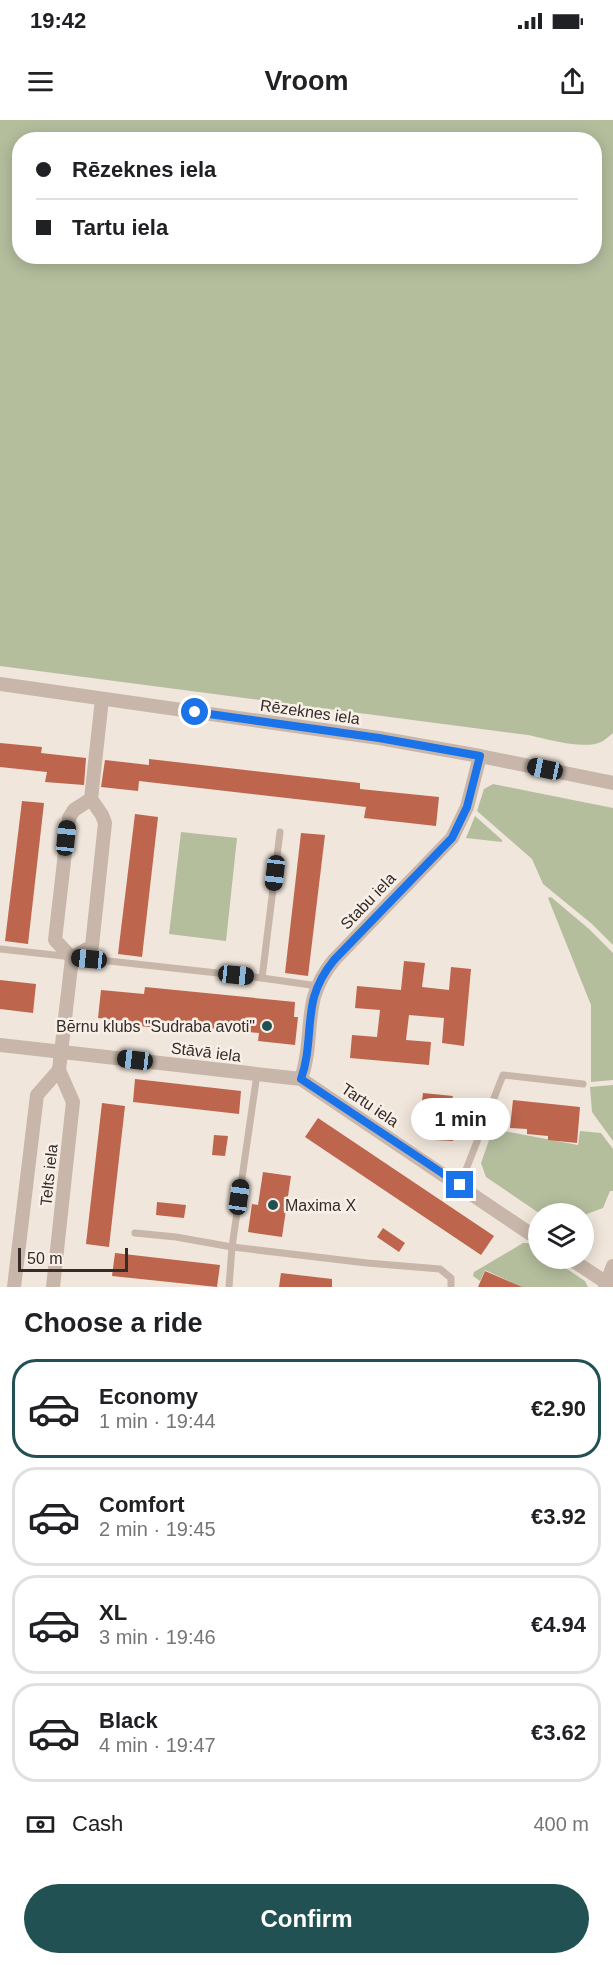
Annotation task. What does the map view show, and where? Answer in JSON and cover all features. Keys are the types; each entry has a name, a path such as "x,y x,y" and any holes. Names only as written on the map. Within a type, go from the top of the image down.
{"street":[{"name":"Rēzeknes iela","path":"0,684 379,738 613,783"},
{"path":"91,799 74,810 69,818 55,940 72,958 92,946 105,823 91,799 102,699"},
{"name":"Stabu iela","path":"301,1079 308,1061 314,999 318,986 334,960 452,838 467,807 480,756"},
{"name":"Telts iela","path":"53,1287 73,1102 59,1070 72,958"},
{"name":"Stāvā iela","path":"0,1045 301,1079"},
{"name":"Telts iela","path":"14,1287 37,1095 59,1070"},
{"name":"Tartu iela","path":"301,1079 528,1232"},
{"path":"584,1269 608,1286 613,1266"}],"lane":[{"path":"262,978 280,832"},
{"path":"0,949 318,986"},
{"path":"229,1287 232,1247 257,1074"},
{"path":"460,1185 503,1075 583,1084"},
{"path":"135,1233 367,1263 440,1269 451,1278 451,1287"}],"green space":[{"path":"0,120 613,120 613,733 603,741 585,745 528,735 0,666"},
{"path":"493,784 613,808 613,945 592,924 543,884 532,859 477,811 484,789"},
{"path":"475,816 502,840 502,842 466,838"},
{"path":"181,832 237,838 226,941 169,934"},
{"path":"551,897 613,953 613,1080 591,1082 591,1005 548,898"},
{"path":"613,1085 613,1141 592,1112 590,1087"},
{"path":"493,1129 578,1145 580,1131 601,1133 613,1149 613,1191 610,1191 603,1208 594,1211 594,1203 528,1203 528,1206 486,1177 481,1163"},
{"path":"523,1243 528,1243 528,1269 567,1269 585,1281 588,1287 509,1287 511,1282 485,1270 480,1281 473,1276 474,1272"}],"building":[{"path":"0,743 42,747 41,753 86,758 84,785 45,782 47,772 0,767"},
{"path":"149,759 360,783 360,789 439,797 436,826 364,818 366,807 139,781 138,791 101,787 105,760 149,765"},
{"path":"22,801 44,803 28,944 5,941"},
{"path":"135,814 158,817 142,957 118,954"},
{"path":"301,833 325,835 308,976 285,973"},
{"path":"404,961 425,963 422,987 449,990 451,967 471,969 464,1046 442,1043 444,1018 409,1015 406,1040 431,1042 429,1065 350,1058 352,1035 377,1037 380,1010 355,1008 357,986 401,990"},
{"path":"0,980 36,984 33,1013 0,1009"},
{"path":"145,987 295,1002 294,1017 298,1017 295,1045 258,1041 259,1033 185,1026 185,1031 98,1018 101,990 144,994"},
{"path":"135,1079 241,1091 239,1114 133,1102"},
{"path":"423,1093 453,1096 452,1099 458,1100 458,1108 461,1108 460,1119 455,1119 453,1141 434,1140 436,1117 420,1116"},
{"path":"513,1100 580,1107 577,1143 548,1140 548,1136 527,1134 527,1129 510,1128"},
{"path":"102,1103 125,1106 109,1247 86,1244"},
{"path":"318,1118 494,1236 481,1255 305,1137"},
{"path":"214,1135 228,1136 225,1156 212,1155"},
{"name":"Maxima X","path":"263,1172 291,1176 282,1237 248,1232 252,1204 258,1205"},
{"path":"157,1202 186,1205 184,1218 156,1215"},
{"path":"383,1228 405,1243 399,1252 377,1237"},
{"path":"115,1253 220,1265 217,1287 112,1276"},
{"path":"485,1271 522,1287 478,1287"},
{"path":"281,1273 332,1279 332,1287 279,1287"}],"place":[{"name":"Bērnu klubs \"Sudraba avoti\"","path":"267,1026"},
{"name":"Maxima X","path":"273,1205"}],"route":[{"path":"195,712 379,738 480,756 467,807 452,838 324,973 314,999 308,1061 301,1079 460,1185"}]}
